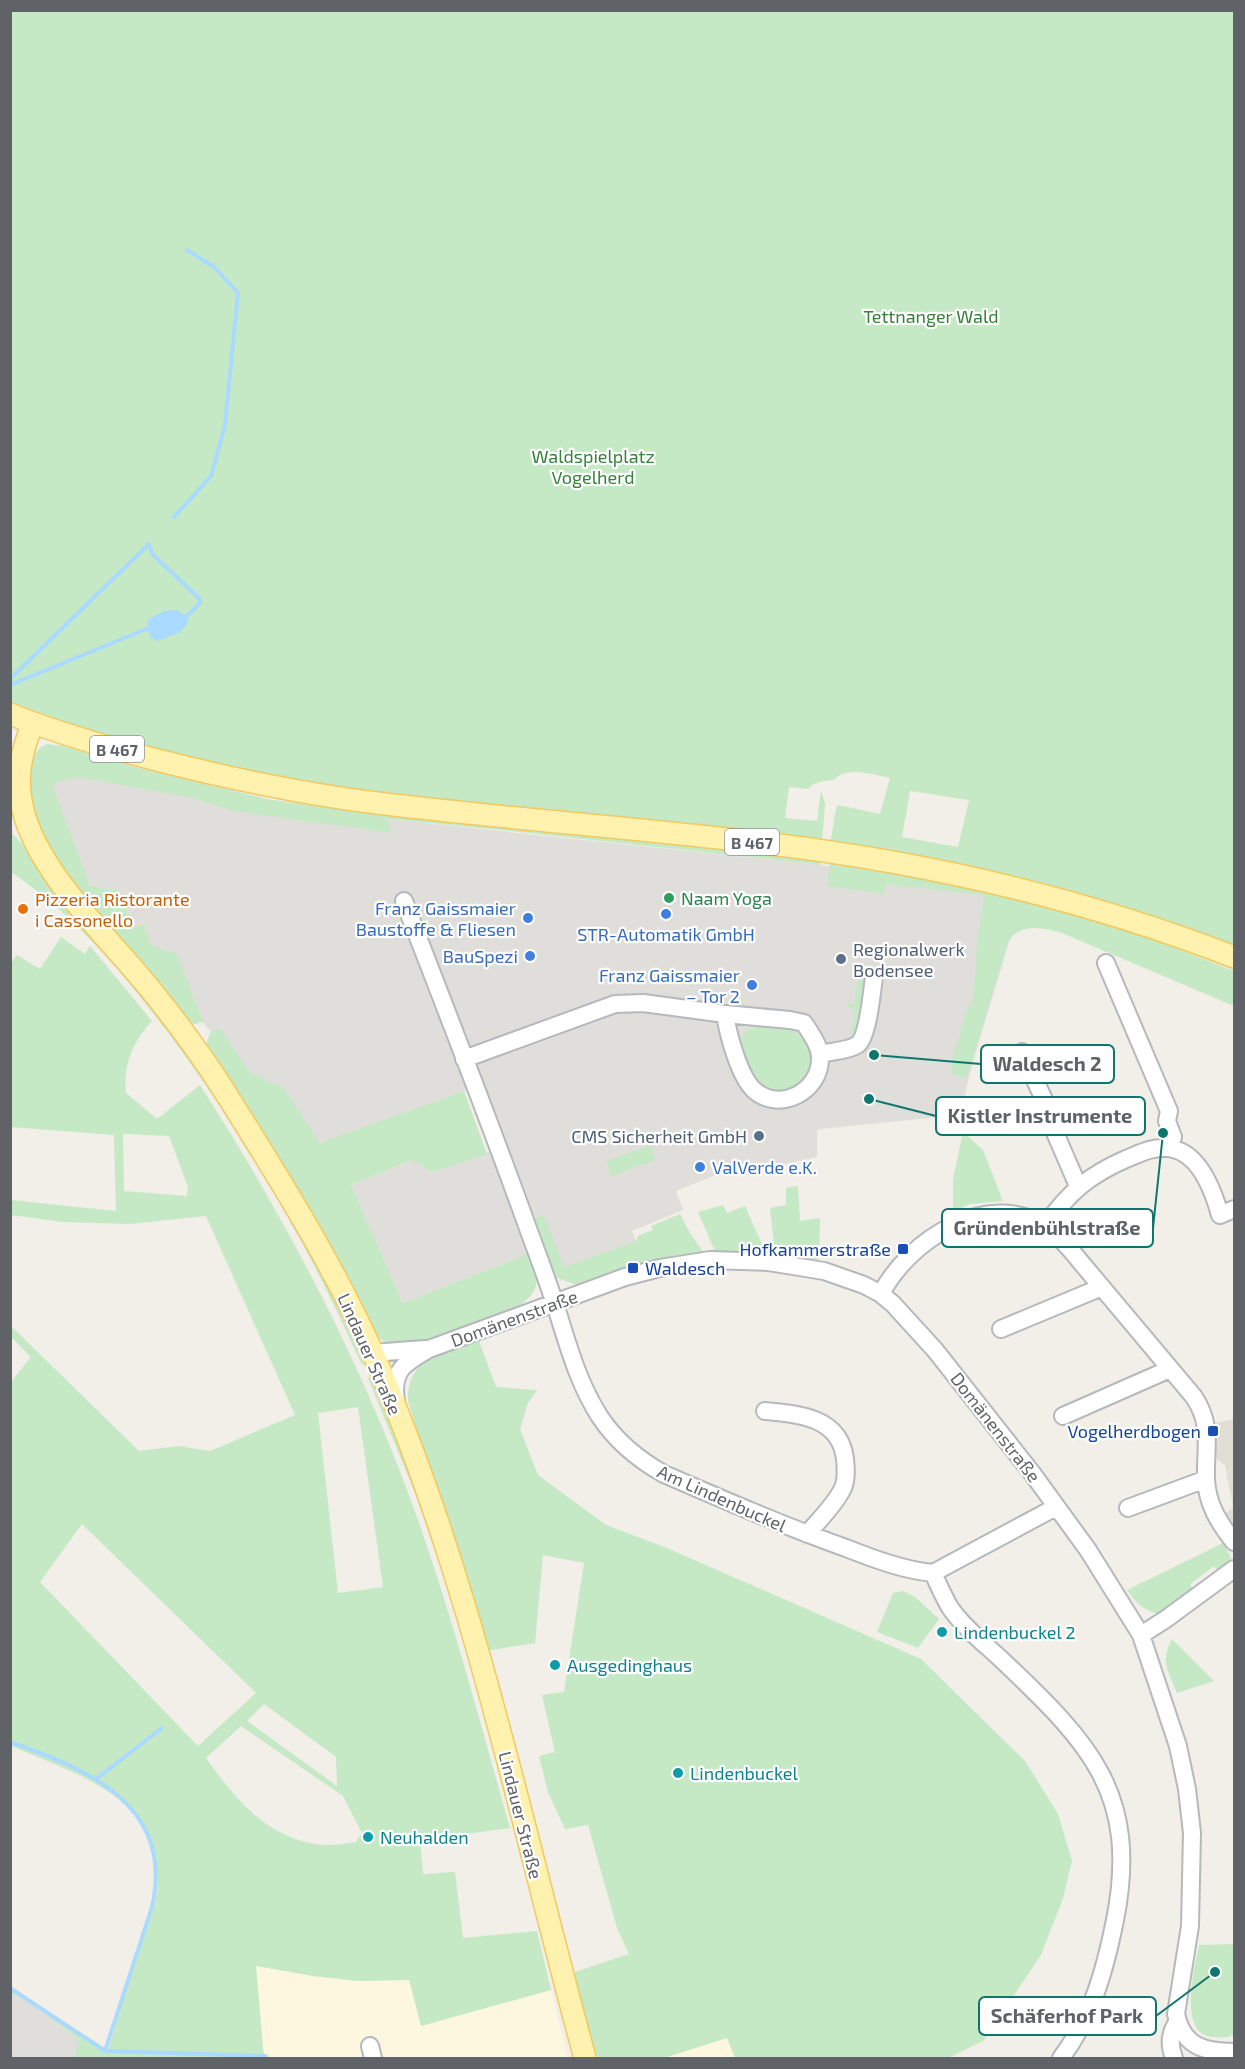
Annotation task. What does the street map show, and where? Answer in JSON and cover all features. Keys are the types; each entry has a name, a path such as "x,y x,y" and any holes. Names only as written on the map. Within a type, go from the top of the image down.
{"main road":[{"name":"B 467","path":"10,714 134,754 299,791 375,803 775,844 952,873 1039,892 1077,903 1137,921 1234,957"},
{"name":"Lindauer Straße","path":"33,723 15,757 20,795 17,812 58,877 150,989 207,1064 300,1212 336,1277 399,1417 442,1538 479,1653 585,2058"}],"street":[{"path":"404,901 555,1304"},
{"path":"1106,963 1169,1111 1167,1121 1173,1137 1169,1148"},
{"path":"820,1054 856,1045 861,1041 874,977"},
{"path":"464,1059 615,1004 643,1003 804,1023 816,1041 820,1054 816,1074 809,1086 800,1094 779,1101 763,1096 753,1089 742,1069 728,1032 725,1014"},
{"path":"1022,1052 1052,1117 1053,1128 1078,1186"},
{"path":"1046,1226 1078,1186 1110,1166 1146,1151 1169,1148 1187,1156 1204,1175 1213,1190 1220,1215 1234,1209"},
{"path":"880,1294 890,1276 909,1256 952,1225 963,1220 986,1214 1005,1213 1046,1226 1062,1240 1203,1410 1207,1437 1206,1479 1213,1509 1222,1527 1234,1542"},
{"name":"Domänenstraße","path":"399,1417 394,1390 398,1372 429,1348 635,1274 710,1260 768,1262 824,1271 864,1285 880,1294 905,1315 936,1350 1032,1473 1088,1550 1141,1635 1178,1746 1187,1789 1192,1833 1190,1926 1176,2014 1178,2021 1171,2032 1171,2049 1174,2058"},
{"path":"1001,1329 1102,1287"},
{"name":"Am Lindenbuckel","path":"555,1304 583,1386 601,1418 635,1455 664,1474 807,1534 888,1563 919,1572 933,1573"},
{"name":"Domänenstraße","path":"372,1353 429,1348"},
{"path":"1064,1416 1170,1369"},
{"name":"Am Lindenbuckel","path":"765,1411 815,1418 831,1430 841,1442 846,1469 843,1489 807,1534"},
{"path":"1128,1508 1206,1479"},
{"path":"1056,1508 933,1573 950,1608 1078,1737 1095,1761 1107,1784 1119,1820 1123,1859 1122,1879 1111,1943 1094,2001 1083,2024 1061,2058"},
{"path":"1141,1635 1234,1569"},
{"path":"1178,2021 1188,2039 1192,2058"},
{"path":"1188,2039 1199,2048 1234,2053"},
{"path":"1230,2058 1234,2053"}],"shaded area":[{"path":"73,767 386,819 821,865 981,891 1014,933 1009,942 972,1065 960,1115 820,1129 817,1131 817,1157 734,1175 728,1170 676,1191 683,1210 632,1231 636,1241 550,1273 531,1253 403,1303 351,1185 411,1160 433,1172 498,1149 475,1087 290,1155 227,1053 203,1022 187,982 134,928 116,888 110,890 90,885 48,776"},
{"path":"1234,1419 1234,1540 1219,1519 1233,1507 1225,1465 1213,1456 1211,1424"},
{"path":"256,1966 357,1981 410,1980 421,2026 551,1990 568,2058 264,2058"},
{"path":"10,1994 19,1995 79,2040 75,2058 11,2058"},
{"path":"727,2038 735,2058 664,2058"}],"green space":[{"name":"Tettnanger Wald","path":"10,11 1234,11 1234,948 830,845 838,805 880,814 890,778 868,773 846,773 834,780 817,783 808,789 789,787 785,818 817,821 821,790 825,804 822,844 335,790 183,757 88,730 11,702","holes":["910,791 969,800 958,847 902,837"]},
{"path":"47,744 63,746 135,767 272,800 376,813 703,845 820,861 821,865 387,819 391,833 234,811 189,797 83,778 67,779 52,785 90,885 110,890 116,888 134,928 144,924 151,945 177,954 203,1022 194,1024 185,1021 79,891 49,848 35,813 31,782 33,760 39,749"},
{"path":"10,832 25,848 45,879 76,918 171,1030 210,1085 282,1202 326,1283 365,1366 361,1363 321,1278 280,1203 217,1102 166,1030 95,944 55,906 11,872"},
{"path":"830,861 1000,892 1121,927 1234,971 1234,1006 1062,933 1040,928 1026,929 1019,931 1008,942 968,1074 963,1078 951,1073 966,1012 973,1000 984,895 885,884 884,894 827,886"},
{"path":"61,937 85,954 90,946 152,1021 131,1054 126,1072 126,1093 157,1119 200,1085 258,1180 312,1278 361,1378 420,1525 461,1654 510,1828 420,1840 423,1874 455,1872 463,1938 537,1931 551,1990 421,2026 409,1980 357,1981 256,1966 264,2058 75,2058 78,2039 19,1995 11,1994 11,1987 108,2050 153,1909 158,1880 152,1847 142,1825 128,1807 81,1776 11,1746 11,1382 31,1357 11,1337 11,1326 139,1451 178,1446 210,1451 295,1415 206,1216 130,1224 63,1222 11,1215 11,1200 116,1211 114,1135 11,1127 11,963 17,955 40,969","holes":["123,1134 169,1136 188,1187 187,1196 124,1191","358,1407 383,1587 338,1593 318,1413","82,1524 256,1693 198,1746 40,1582","264,1704 336,1757 337,1786 247,1721","241,1726 343,1796 362,1833 356,1842 332,1845 304,1842 270,1827 229,1788 206,1758"]},
{"path":"859,968 864,969 865,972 856,1032 851,1038 855,1011 847,1007 848,1003 854,1004"},
{"path":"760,1026 792,1031 805,1042 810,1062 808,1072 794,1088 784,1091 763,1090 750,1074 738,1040 747,1030"},
{"path":"220,1028 248,1070 283,1087 320,1143 464,1091 487,1154 433,1172 411,1160 351,1185 403,1303 531,1253 537,1280 533,1293 511,1310 425,1341 391,1345 380,1339 208,1050 207,1042 210,1033"},
{"path":"963,1132 983,1150 1003,1201 970,1204 953,1211 953,1179"},
{"path":"651,1145 656,1160 611,1176 606,1161"},
{"path":"798,1186 800,1221 820,1218 819,1260 775,1253 770,1208 786,1205 786,1188"},
{"path":"723,1205 727,1213 745,1206 765,1251 763,1254 715,1251 698,1212"},
{"path":"680,1214 703,1252 639,1263 584,1284 574,1284 552,1276 532,1219 544,1215 564,1267 636,1241 639,1235 653,1230 651,1226"},
{"path":"478,1338 496,1387 537,1390 528,1403 520,1429 538,1475 606,1525 667,1548 921,1659 1025,1761 1058,1814 1072,1861 1063,1898 1041,1955 983,2041 948,2058 735,2058 727,2038 664,2058 594,2058 569,1974 629,1954 617,1928 588,1825 565,1829 548,1792 539,1756 555,1752 542,1695 564,1692 584,1563 543,1555 535,1643 485,1651 408,1401 409,1386 421,1365 441,1352"},
{"path":"367,1376 370,1378 416,1487 449,1583 471,1664 413,1488"},
{"path":"1223,1543 1231,1558 1228,1565 1219,1572 1214,1566 1190,1584 1195,1593 1160,1614 1141,1606 1127,1590"},
{"path":"903,1591 915,1597 939,1619 918,1648 877,1632 893,1593"},
{"path":"1172,1639 1214,1681 1177,1693 1168,1672 1166,1660"},
{"path":"1234,1944 1234,2034 1227,2037 1212,2037 1201,2033 1191,2012 1192,1983 1199,1945"}],"water":[{"path":"177,610 188,617 185,627 178,633 158,641 151,638 147,628 149,619 164,611"}],"waterway":[{"path":"174,517 211,476 225,425 238,293 214,267 187,250"},
{"path":"10,679 149,544 152,554 199,598 200,603 185,618"},
{"path":"10,685 151,627"},
{"path":"96,1779 162,1728"},
{"path":"10,1742 69,1765 120,1797 138,1818 151,1843 156,1872 152,1907 105,2051"},
{"path":"10,1988 105,2051 266,2056"}],"place":[{"name":"Naam Yoga","path":"669,898"},
{"name":"Pizzeria Ristorante i Cassonello","path":"23,909"},
{"name":"STR-Automatik GmbH","path":"666,914"},
{"name":"Franz Gaissmaier Baustoffe & Fliesen","path":"528,918"},
{"name":"BauSpezi","path":"530,956"},
{"name":"Regionalwerk Bodensee","path":"841,959"},
{"name":"Franz Gaissmaier – Tor 2","path":"752,985"},
{"name":"Waldesch 2","path":"874,1055"},
{"name":"Kistler Instrumente","path":"869,1099"},
{"name":"Gründenbühlstraße","path":"1163,1133"},
{"name":"CMS Sicherheit GmbH","path":"759,1136"},
{"name":"ValVerde e.K.","path":"700,1167"},
{"name":"Hofkammerstraße","path":"903,1249"},
{"name":"Waldesch","path":"633,1268"},
{"name":"Vogelherdbogen","path":"1213,1431"},
{"name":"Lindenbuckel 2","path":"942,1632"},
{"name":"Ausgedinghaus","path":"555,1665"},
{"name":"Lindenbuckel","path":"678,1773"},
{"name":"Neuhalden","path":"368,1837"},
{"name":"Schäferhof Park","path":"1215,1972"}],"park label":[{"name":"Waldspielplatz Vogelherd","path":"593,466"}]}
